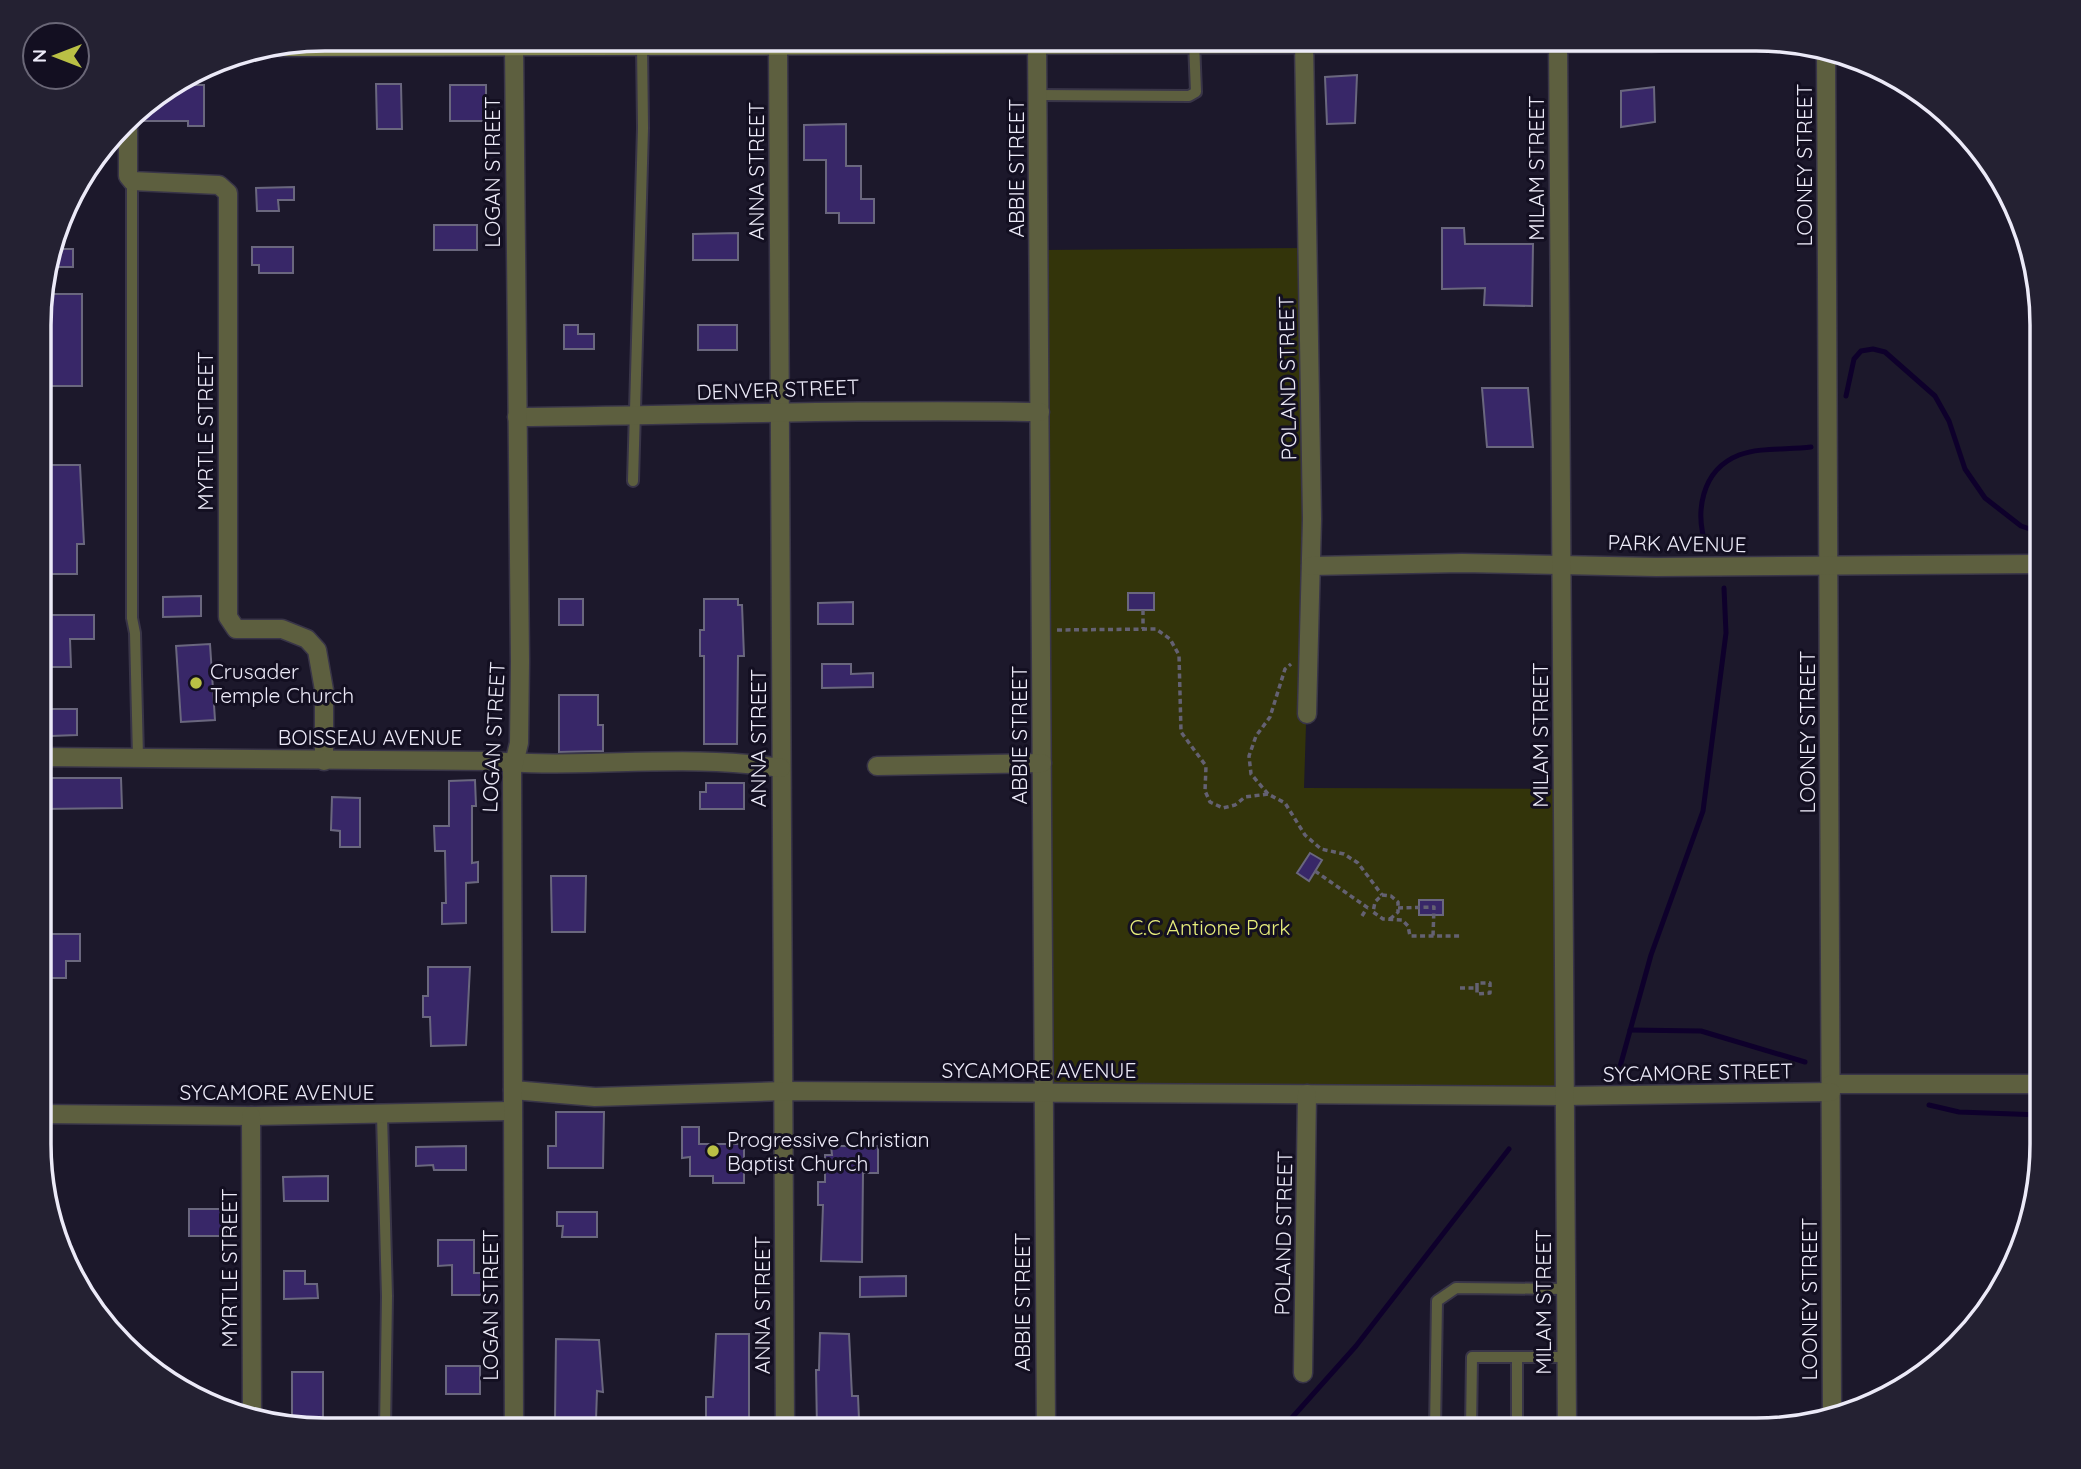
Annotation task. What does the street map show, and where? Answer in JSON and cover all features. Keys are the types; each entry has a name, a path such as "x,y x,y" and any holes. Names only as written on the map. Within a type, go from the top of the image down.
{"street":[{"name":"LOGAN STREET","path":"508,51 520,675 519,743 512,772 514,1418"},
{"name":"ANNA STREET","path":"774,51 780,414 785,1418"},
{"name":"ABBIE STREET","path":"1037,51 1046,1418"},
{"name":"POLAND STREET","path":"1300,51 1311,566 1307,714"},
{"name":"MILAM STREET","path":"1558,51 1567,1418"},
{"name":"LOONEY STREET","path":"1826,60 1832,1408"},
{"path":"128,134 128,176 132,181"},
{"name":"MYRTLE STREET","path":"132,181 219,185 228,193 228,617 236,629 282,629 307,639 317,650 324,690 324,761"},
{"name":"DENVER STREET","path":"517,417 780,414 870,409 1040,412"},
{"name":"PARK AVENUE","path":"1311,566 1561,564 1697,567 1829,563 2030,564"},
{"name":"BOISSEAU AVENUE","path":"51,757 539,765 567,762 727,762 781,768"},
{"path":"877,766 1042,763"},
{"name":"SYCAMORE STREET","path":"1565,1096 2030,1084"},
{"name":"SYCAMORE AVENUE","path":"513,1090 595,1097 784,1091 1565,1096"},
{"name":"POLAND STREET","path":"1303,1373 1307,1094"},
{"name":"SYCAMORE AVENUE","path":"51,1114 251,1116 512,1111"},
{"name":"MYRTLE STREET","path":"251,1116 252,1409"}],"lane":[{"path":"634,481 643,128 642,51"},
{"path":"1038,95 1189,96 1196,92 1194,51"},
{"path":"132,181 132,618 135,633 138,757"},
{"path":"382,1115 387,1297 385,1418"},
{"path":"1435,1418 1437,1301 1456,1288 1566,1289"},
{"path":"1471,1418 1472,1357 1566,1357"},
{"path":"1517,1357 1517,1418"}],"path":[{"path":"1143,610 1143,629"},
{"path":"1053,630 1156,629 1170,639 1179,655 1181,732 1206,766 1205,791 1210,802 1223,808 1235,805 1245,797 1268,794"},
{"path":"1309,653 1285,669 1270,717 1256,736 1249,756 1251,774 1268,794 1286,803 1305,835 1321,849 1344,854 1357,863 1382,895 1396,900 1398,908"},
{"path":"1315,871 1370,908 1377,917 1402,920 1408,926 1410,936 1460,936"},
{"path":"1362,916 1382,895"},
{"path":"1398,908 1434,907 1433,936"},
{"path":"1390,919 1398,908"},
{"path":"1477,983 1490,983 1490,993 1477,994 1477,988 1477,983"},
{"path":"1460,989 1477,988"}],"green space":[{"name":"C.C Antione Park","path":"1308,248 1311,566 1304,788 1563,789 1565,1096 1043,1094 1039,250"}],"building":[{"path":"1357,75 1355,123 1327,124 1325,77"},
{"path":"376,84 401,84 402,129 377,129"},
{"path":"204,85 204,126 188,126 188,121 143,121 187,87"},
{"path":"450,85 486,85 486,121 450,121"},
{"path":"1654,87 1655,122 1621,127 1621,91"},
{"path":"846,124 846,166 861,166 861,199 874,199 874,223 839,223 839,213 826,213 826,160 804,160 804,125"},
{"path":"294,187 294,200 278,200 279,211 257,211 256,188"},
{"path":"434,225 477,225 477,250 434,250"},
{"path":"1442,228 1464,228 1465,244 1533,244 1532,306 1484,305 1485,288 1442,289"},
{"path":"738,233 738,260 693,260 693,234"},
{"path":"252,247 293,247 293,273 259,273 259,265 252,265"},
{"path":"61,249 73,249 73,267 57,267"},
{"path":"52,294 82,294 82,386 51,386"},
{"path":"564,325 578,325 578,334 594,334 594,349 564,349"},
{"path":"698,325 737,325 737,350 698,350"},
{"path":"1482,388 1528,388 1533,447 1487,447"},
{"path":"51,465 80,465 84,544 77,544 77,574 51,574"},
{"path":"1128,593 1154,593 1154,610 1128,610"},
{"path":"201,596 201,616 163,617 163,597"},
{"path":"559,599 583,599 583,625 559,625"},
{"path":"704,599 738,599 738,605 742,605 744,656 738,656 737,744 704,744 704,656 700,656 700,630 704,630"},
{"path":"853,602 853,624 818,624 818,603"},
{"path":"51,615 94,615 94,639 70,639 71,667 51,667"},
{"name":"Crusader Temple Church","path":"210,644 215,720 181,722 176,646"},
{"path":"822,664 851,664 851,674 873,673 873,687 822,688"},
{"path":"559,695 598,695 598,725 603,725 603,751 559,752"},
{"path":"51,709 77,709 77,735 51,736"},
{"path":"51,778 121,778 122,808 51,809"},
{"path":"475,780 472,863 478,862 478,882 466,883 466,923 442,924 442,903 446,903 445,851 435,851 434,826 449,826 449,781"},
{"path":"706,783 744,783 744,809 700,809 700,792 706,792"},
{"path":"332,797 360,798 360,847 340,847 340,831 331,830"},
{"path":"1310,853 1322,860 1309,881 1297,873"},
{"path":"551,876 586,876 585,932 552,932"},
{"path":"1419,900 1443,900 1443,915 1419,915"},
{"path":"51,934 80,934 80,961 66,961 66,978 51,978"},
{"path":"428,967 470,967 466,1045 431,1046 430,1017 423,1017 423,996 428,996"},
{"path":"556,1112 604,1112 603,1168 548,1168 548,1146 556,1146"},
{"name":"Progressive Christian Baptist Church","path":"682,1127 699,1127 699,1144 744,1144 744,1183 713,1183 713,1176 690,1176 690,1157 682,1158"},
{"path":"466,1146 466,1170 434,1170 433,1165 416,1166 416,1147"},
{"path":"831,1146 878,1146 878,1173 863,1173 862,1262 821,1261 823,1205 818,1205 818,1182 825,1182 825,1155 832,1155"},
{"path":"328,1176 328,1201 284,1201 283,1177"},
{"path":"189,1209 227,1209 227,1236 189,1236"},
{"path":"557,1212 597,1212 597,1237 562,1237 563,1226 557,1226"},
{"path":"438,1240 474,1240 474,1273 481,1273 482,1295 452,1295 452,1265 438,1266"},
{"path":"284,1271 305,1271 305,1284 317,1284 318,1298 284,1299"},
{"path":"906,1276 906,1296 860,1297 860,1277"},
{"path":"820,1333 849,1334 852,1396 858,1396 859,1418 817,1418 816,1370 819,1370"},
{"path":"716,1334 749,1334 749,1418 706,1418 706,1397 713,1397"},
{"path":"556,1339 599,1340 603,1392 597,1391 596,1418 555,1418"},
{"path":"446,1366 480,1366 480,1394 446,1394"},
{"path":"292,1372 323,1372 323,1418 292,1416"}],"waterway":[{"path":"1846,396 1854,359 1861,351 1873,349 1885,352 1935,396 1949,421 1965,469 1985,498 2021,526 2030,529"},
{"path":"1707,548 1701,507 1704,494 1716,471 1726,462 1747,452 1811,447"},
{"path":"1618,1074 1651,955 1703,811 1726,633 1724,588"},
{"path":"1630,1030 1701,1031 1805,1062"},
{"path":"1929,1105 1959,1112 2030,1115"},
{"path":"1292,1418 1356,1346 1509,1149"}],"place":[{"name":"Crusader Temple Church","path":"196,683"},
{"name":"Progressive Christian Baptist Church","path":"713,1151"}]}
